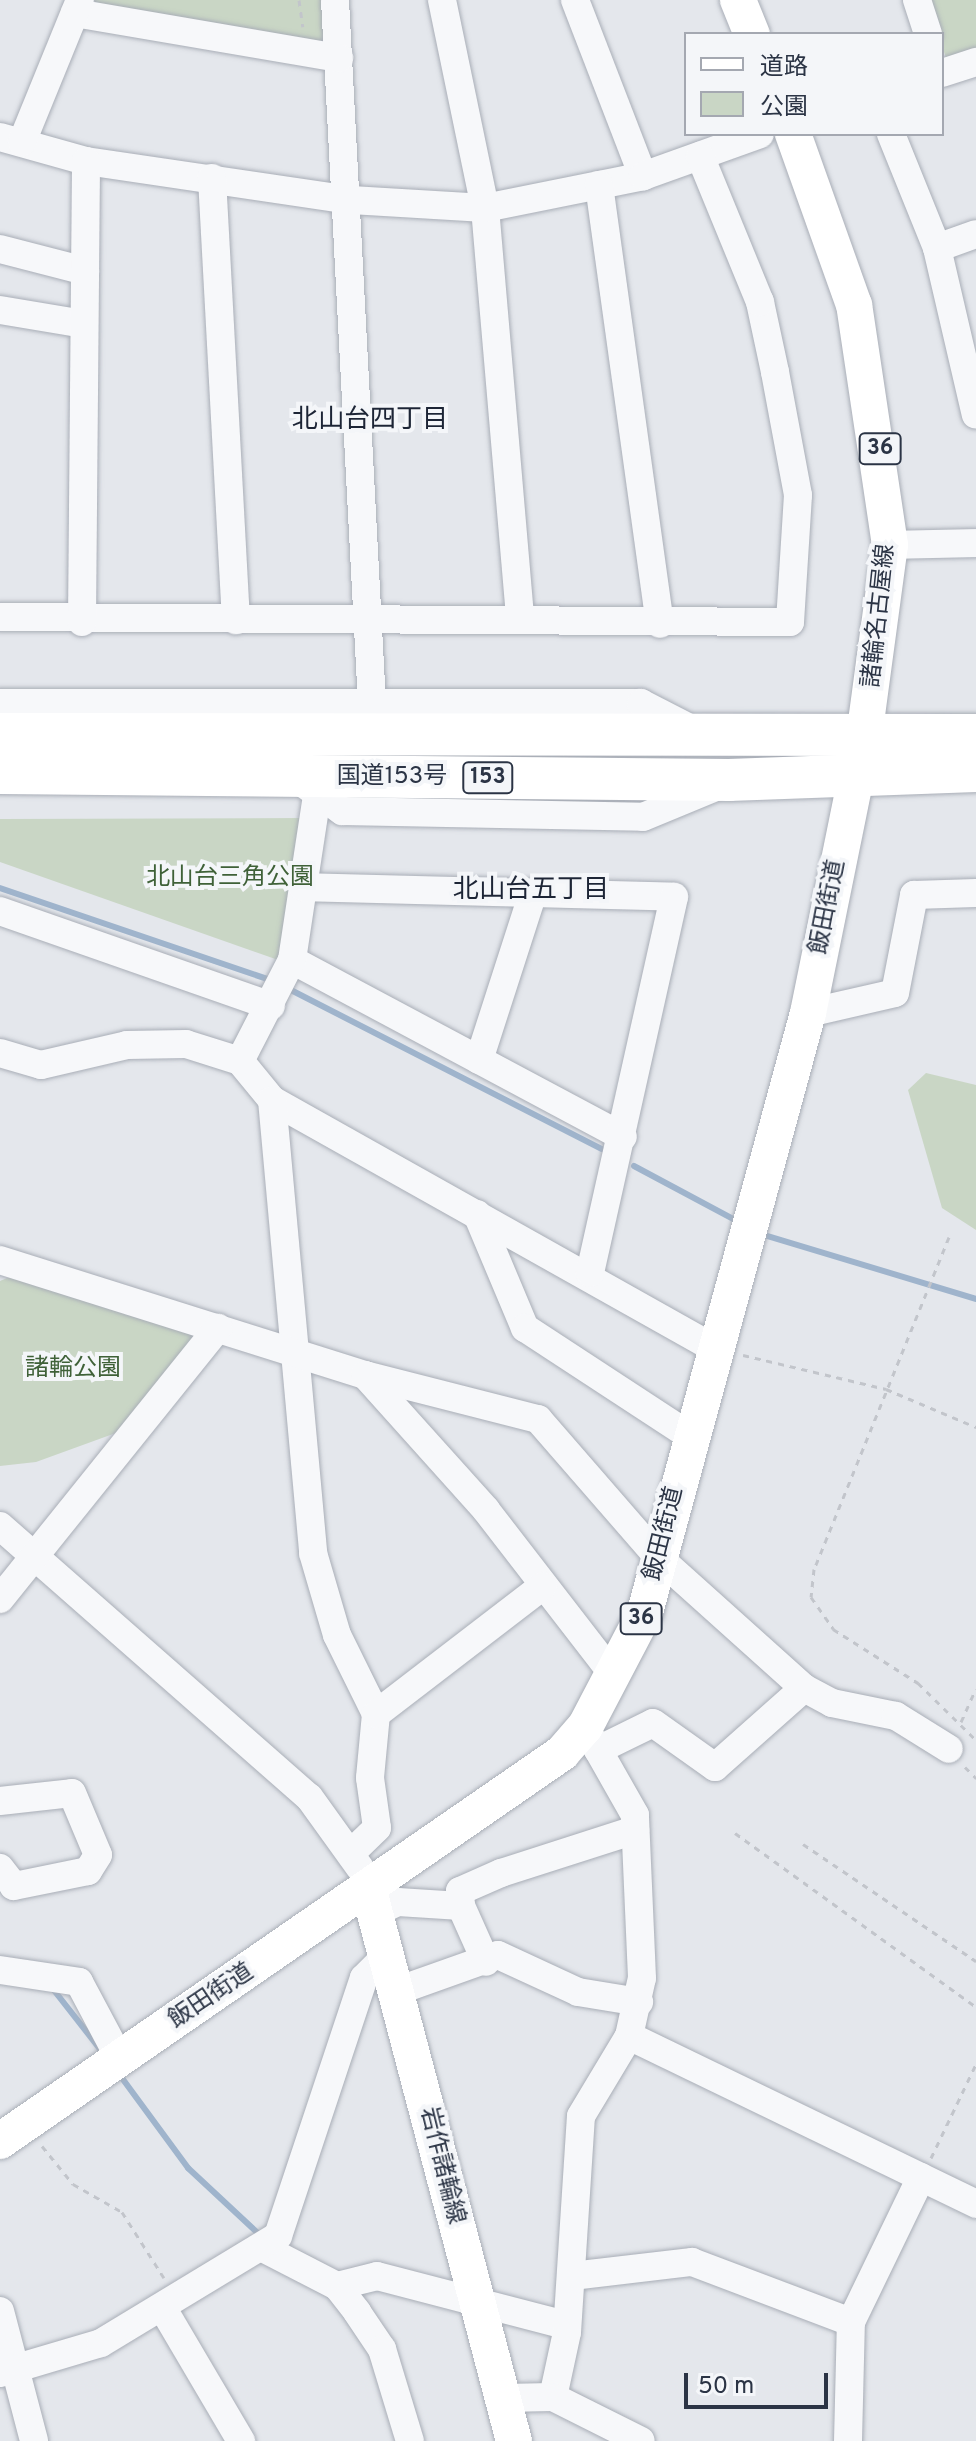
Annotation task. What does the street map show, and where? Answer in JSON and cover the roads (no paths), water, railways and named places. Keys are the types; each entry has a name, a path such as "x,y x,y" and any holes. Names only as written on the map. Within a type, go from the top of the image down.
{"highway":[{"name":"国道153号","path":"0,734 705,738 976,771"},
{"name":"国道153号","path":"0,773 306,786 729,780 976,735"}],"main road":[{"path":"738,0 751,32"},
{"name":"諸輪名古屋線","path":"794,136 854,305 890,545 860,756"},
{"name":"飯田街道","path":"14,2132 120,2059 372,1902 562,1753 592,1739 615,1677 645,1612 712,1347 808,1013 860,756"},
{"name":"岩作諸輪線","path":"372,1902 514,2441"}],"street":[{"path":"335,0 351,200 372,703"},
{"path":"442,0 485,208 520,619"},
{"path":"575,0 643,176"},
{"path":"917,0 927,32"},
{"path":"339,58 77,6 11,140 86,161 351,200 485,208 643,176 755,136"},
{"path":"944,72 976,62"},
{"path":"892,136 937,248 976,415"},
{"path":"0,617 82,622 520,619 660,624 790,622 798,495 775,372 760,302 700,156"},
{"path":"82,622 86,161"},
{"path":"212,178 236,620"},
{"path":"599,185 660,624"},
{"path":"937,248 976,234"},
{"path":"0,249 85,271"},
{"path":"0,310 84,324"},
{"path":"890,545 976,543"},
{"path":"0,703 641,703 705,738"},
{"path":"240,1061 281,984 303,887 306,786"},
{"path":"303,887 674,897 623,1137 590,1273"},
{"path":"479,1060 533,893"},
{"path":"808,1013 895,993 914,895 976,893"},
{"path":"0,911 281,984 479,1060 623,1137"},
{"path":"0,1053 41,1065 127,1045 186,1044 240,1061 272,1100 590,1273 712,1347"},
{"path":"272,1100 313,1553 337,1635 376,1714 370,1778 377,1828 353,1851"},
{"path":"477,1214 525,1328 690,1436"},
{"path":"0,1260 365,1375 538,1419 659,1558 804,1688 832,1703 896,1716 949,1749"},
{"path":"0,1599 218,1328"},
{"path":"365,1375 486,1510 615,1677"},
{"path":"0,1526 309,1797 353,1851 372,1902 461,1906"},
{"path":"376,1714 543,1586"},
{"path":"553,2397 572,2276 581,2116 629,2036 639,2002 635,1815 592,1739 653,1723 715,1767 804,1688"},
{"path":"0,1801 68,1791 98,1855 88,1871 14,1886 0,1868"},
{"path":"486,1962 461,1906 460,1891 501,1873 635,1830"},
{"path":"8,2370 101,2343 263,2248 290,2218 364,1978 388,1954"},
{"path":"397,1991 486,1962 498,1955 578,1992 639,2002"},
{"path":"0,1970 79,1982 120,2059"},
{"path":"629,2036 976,2204"},
{"path":"848,2441 851,2322 921,2177"},
{"path":"263,2248 337,2286 382,2349 410,2441"},
{"path":"572,2276 692,2262 851,2322"},
{"path":"337,2286 377,2276 565,2325"},
{"path":"170,2302 241,2441"},
{"path":"0,2311 8,2370 34,2441"},
{"path":"502,2398 553,2397 624,2438"}],"waterway":[{"path":"0,888 271,980"},
{"path":"285,987 602,1149"},
{"path":"634,1166 737,1221"},
{"path":"761,1234 976,1299"},
{"path":"53,1989 100,2049"},
{"path":"119,2074 188,2168 261,2236"}],"district":[{"name":"北山台四丁目","path":"370,421"},
{"name":"北山台五丁目","path":"531,891"}],"park label":[{"name":"北山台三角公園","path":"230,879"},
{"name":"諸輪公園","path":"73,1370"}]}
